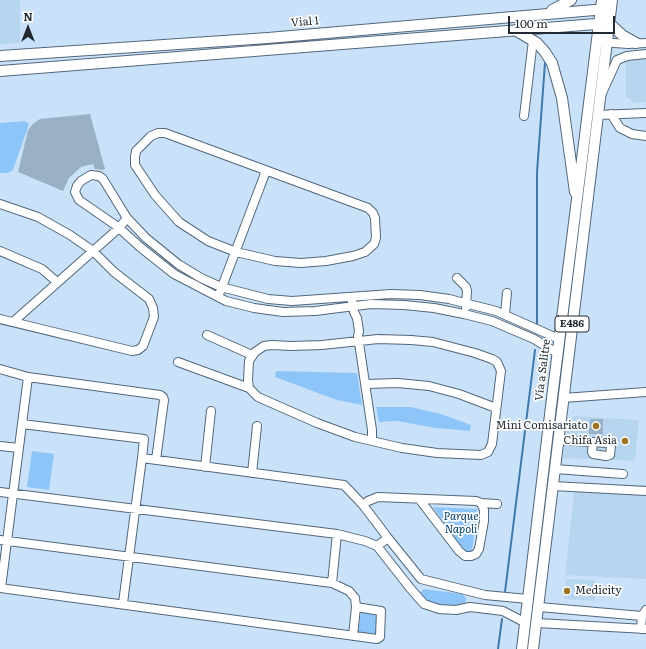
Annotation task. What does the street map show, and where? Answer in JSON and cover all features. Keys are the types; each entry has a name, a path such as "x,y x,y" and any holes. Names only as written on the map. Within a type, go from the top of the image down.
{"main road":[{"path":"544,14 571,0"},
{"name":"Vial 1","path":"0,56 268,38 544,14 607,4"},
{"name":"Vía a Salitre","path":"522,649 557,353 607,4"},
{"path":"0,71 604,24 622,35 641,43"},
{"path":"515,30 533,40 545,52 552,63 558,79 577,205"},
{"name":"Vía a Salitre","path":"533,649 598,115 602,42"}],"street":[{"path":"524,116 533,40"},
{"path":"602,42 641,43 637,55"},
{"path":"600,97 617,60 627,56 646,54"},
{"path":"598,115 646,113"},
{"path":"611,114 620,128 632,134 646,136"},
{"path":"158,133 165,133 368,208 373,213 376,238 374,244 365,252 352,256 301,264 275,261 236,252 208,241 179,222 155,195 135,165 136,151 151,136 158,133"},
{"path":"218,297 266,171"},
{"path":"557,353 534,338 492,321 434,308 371,304 353,309 283,312 247,307 226,301 174,274 119,228 79,200 75,192 81,181 91,175 99,176 103,179 127,218 146,238 178,264 201,278 221,287 268,299 292,301 391,294 420,295 449,299 505,314 559,339"},
{"path":"0,204 38,217 70,235 93,251 114,272 149,299 153,308 154,317 143,346 138,350 132,351 0,318"},
{"path":"13,322 119,228 127,218"},
{"path":"0,251 42,269 58,282"},
{"path":"457,278 466,287 468,296 464,314"},
{"path":"505,314 507,293"},
{"path":"351,296 354,332 358,339 372,430 372,441"},
{"path":"492,321 496,311"},
{"path":"207,336 252,355"},
{"path":"178,362 249,388 258,397 274,405 356,438 402,448 437,453 483,455 492,447 501,371 499,365 494,360 459,348 424,341 399,339 358,339 307,346 268,345 260,347 252,355 248,365 249,388"},
{"path":"0,369 28,377 160,395 164,400 156,460"},
{"path":"28,377 14,494 4,540 1,588 353,636 377,639 380,637 381,611 356,607"},
{"path":"365,384 398,383 429,386 459,394 496,408"},
{"path":"563,398 646,392"},
{"path":"205,467 211,411"},
{"path":"22,424 158,441"},
{"path":"252,472 256,426"},
{"path":"123,604 144,439"},
{"path":"558,440 593,442"},
{"path":"0,446 19,448"},
{"path":"142,458 344,485 363,505 422,579 492,596 528,599"},
{"path":"555,469 623,474"},
{"path":"553,486 646,491"},
{"path":"0,492 337,534 366,541 377,546 424,604 439,609 456,610 470,608 503,611 524,622"},
{"path":"363,505 378,497 420,500 476,501 481,503 497,504"},
{"path":"420,500 459,551 465,556 476,554 479,549 484,521 484,510 481,503"},
{"path":"332,582 337,534"},
{"path":"377,546 388,538"},
{"path":"4,540 332,582 349,591 355,598 356,607 353,636"},
{"path":"410,588 422,579"},
{"path":"470,608 471,592"},
{"path":"491,609 492,596"},
{"path":"503,611 505,597"},
{"path":"537,623 643,629 644,613 612,614 539,607"},
{"path":"582,625 583,611"},
{"path":"611,627 612,614"}],"shaded area":[{"path":"0,0 20,0 20,43 0,44"},
{"path":"646,58 646,102 635,103 626,97 626,60"},
{"path":"574,416 639,420 635,461 563,458 568,422"},
{"path":"575,483 646,485 646,579 565,575"},
{"path":"566,579 595,580 595,601 564,599"}],"green space":[{"path":"25,121 29,124 13,170 8,173 0,173 0,123"},
{"path":"276,371 357,373 362,405 337,400 275,377"},
{"path":"376,407 410,407 441,414 471,425 470,431 436,428 397,421 379,422"},
{"path":"32,451 54,454 49,490 27,487"},
{"name":"Parque Napoli","path":"433,507 477,509 472,552 464,551"},
{"path":"424,589 462,594 466,598 466,604 461,607 428,603 420,593"},
{"path":"361,613 379,615 376,635 358,633"}],"building":[{"path":"90,114 105,169 95,169 93,164 81,167 69,178 63,191 18,172 28,130 33,124 40,119"},
{"name":"Mini Comisariato","path":"590,419 603,419 603,434 589,434"}],"waterway":[{"path":"537,324 537,172 545,63"},
{"path":"505,592 535,350"},
{"path":"498,649 502,619"}],"place":[{"name":"Mini Comisariato","path":"596,426"},
{"name":"Chifa Asia","path":"625,441"},
{"name":"Medicity","path":"567,591"}]}
